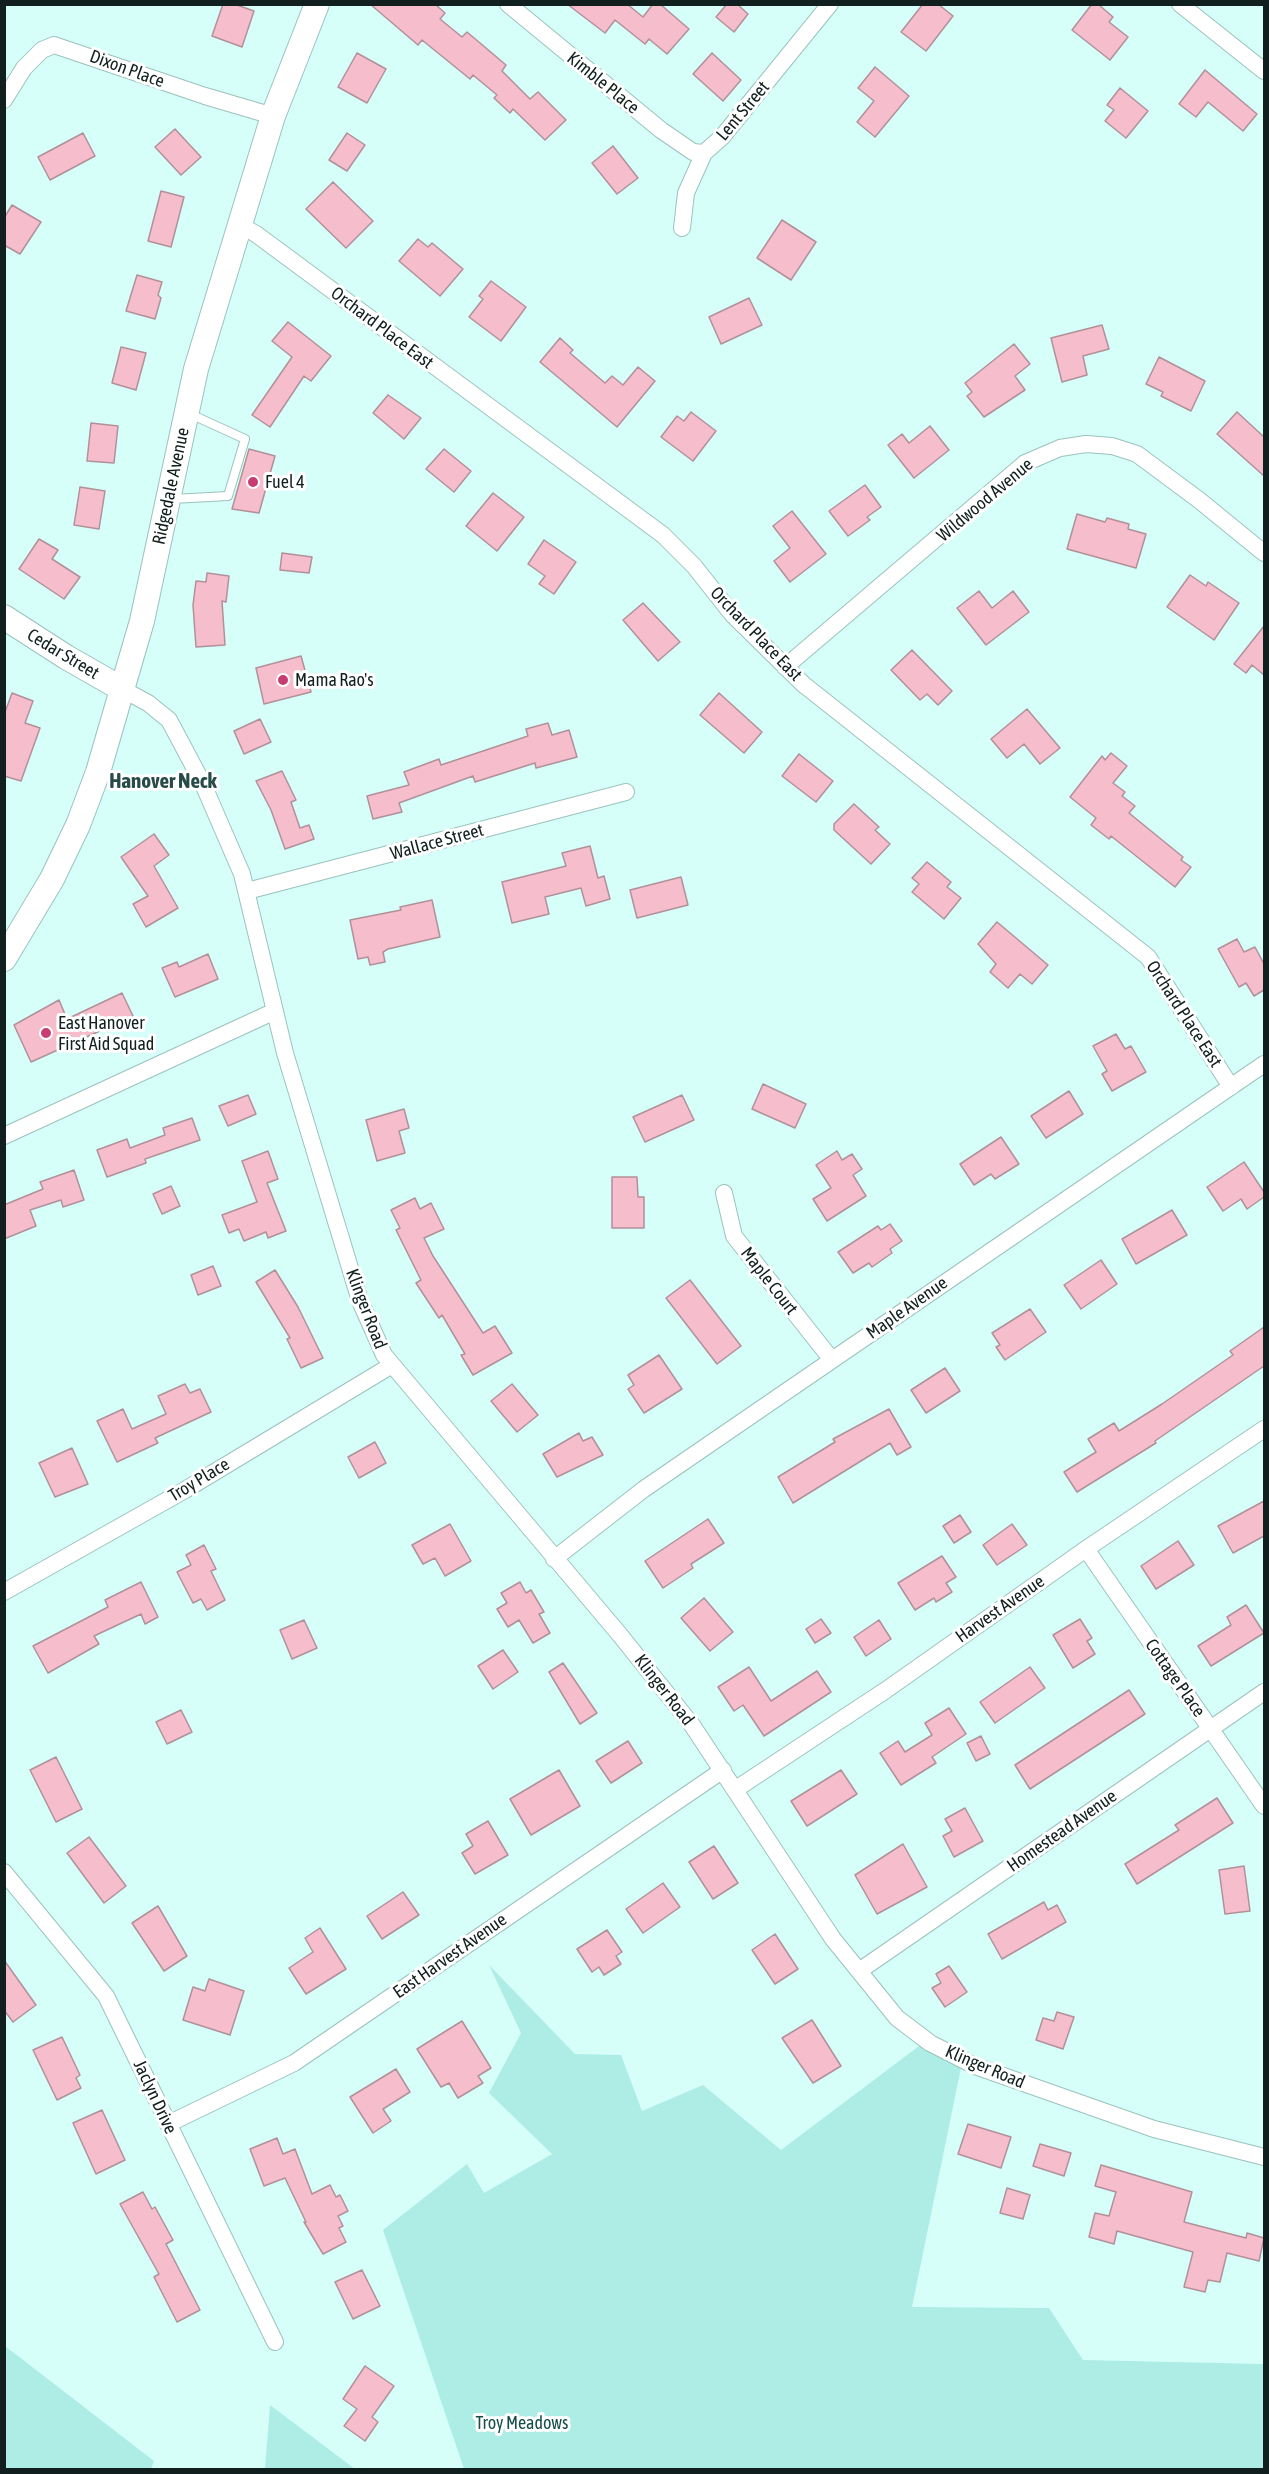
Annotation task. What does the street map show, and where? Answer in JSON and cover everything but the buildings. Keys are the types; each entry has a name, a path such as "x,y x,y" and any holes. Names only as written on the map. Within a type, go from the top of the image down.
{"main road":[{"name":"Ridgedale Avenue","path":"4,959 52,879 78,825 98,772 142,621 196,369 238,224 273,116 317,4"},
{"name":"Cedar Street","path":"4,617 66,657 122,689"}],"street":[{"name":"Kimble Place","path":"508,4 661,130 693,152 704,153"},
{"name":"Lent Street","path":"682,228 686,193 704,153 706,154 722,137 830,4"},
{"path":"1180,4 1264,71"},
{"name":"Dixon Place","path":"4,100 24,68 42,50 54,45 205,96 273,116"},
{"name":"Orchard Place East","path":"238,224 256,234 663,536 694,566 732,614 803,684 1149,957 1232,1087"},
{"name":"Wildwood Avenue","path":"786,667 1025,463 1060,448 1086,444 1112,446 1137,454 1264,553"},
{"name":"Klinger Road","path":"122,689 148,703 169,720 203,784 243,874 285,1053 360,1302 384,1355 670,1698 736,1789 833,1939 897,2018 930,2043 975,2066 1154,2129 1264,2157"},
{"name":"Wallace Street","path":"247,891 626,792"},
{"path":"4,1136 275,1011"},
{"name":"Maple Avenue","path":"554,1559 644,1489 1264,1064"},
{"name":"Maple Court","path":"724,1193 734,1236 832,1360"},
{"name":"Troy Place","path":"4,1592 185,1490 392,1365"},
{"name":"Harvest Avenue","path":"736,1789 886,1690 1086,1549 1264,1429"},
{"name":"Cottage Place","path":"1086,1549 1264,1806"},
{"name":"Homestead Avenue","path":"859,1971 1264,1692"},
{"name":"East Harvest Avenue","path":"168,2124 294,2063 723,1770"},
{"name":"Jaclyn Drive","path":"4,1872 106,1996 275,2342"}],"lane":[{"path":"168,499 228,496 245,439 187,412"}],"green space":[{"name":"Troy Meadows","path":"489,1965 575,2054 621,2055 642,2111 703,2085 781,2150 927,2040 963,2058 912,2307 1049,2308 1083,2360 1264,2364 1264,2469 464,2469 383,2230 467,2164 484,2193 552,2154 489,2093 521,2033"},
{"path":"5,2346 154,2461 151,2469 5,2469"},
{"path":"270,2405 355,2469 265,2469"}],"place":[{"name":"Fuel 4","path":"253,482"},
{"name":"Mama Rao's","path":"283,680"},
{"name":"East Hanover First Aid Squad","path":"46,1033"}],"district":[{"name":"Hanover Neck","path":"163,781"}]}
